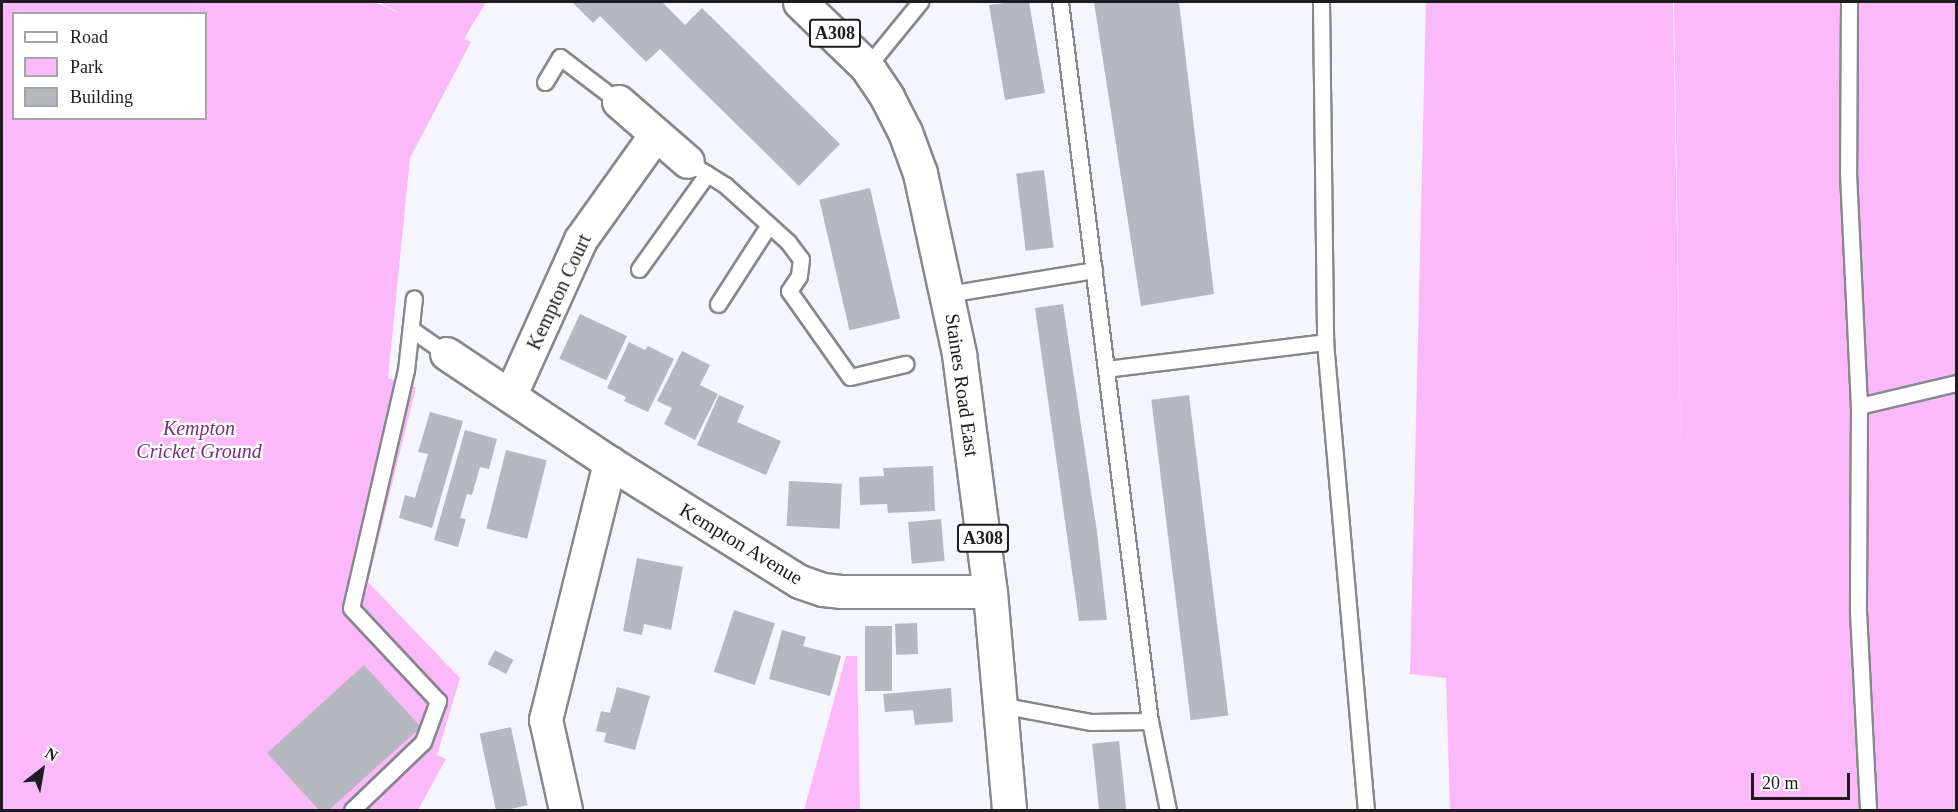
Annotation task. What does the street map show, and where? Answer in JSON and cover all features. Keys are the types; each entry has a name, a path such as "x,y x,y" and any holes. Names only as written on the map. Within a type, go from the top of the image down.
{"highway":[{"name":"Staines Road East","path":"800,2 867,66 892,105 920,173 960,354 990,592 1009,810"}],"street":[{"path":"619,102 697,168"},
{"name":"Kempton Court","path":"511,395 581,240 656,135"},
{"name":"Kempton Avenue","path":"447,354 610,463 800,582 823,590 990,592"},
{"path":"566,810 546,720 610,463"}],"lane":[{"path":"867,66 920,2"},
{"path":"1060,2 1150,721 1168,810"},
{"path":"1321,2 1325,342 1366,810"},
{"path":"1849,2 1848,173 1859,406 1858,611 1868,810"},
{"path":"545,82 560,57 619,102"},
{"path":"639,269 697,168 725,186 788,242 801,259 799,276 789,291 850,377 905,364"},
{"path":"718,304 769,225"},
{"path":"948,294 1094,270"},
{"path":"352,810 423,742 438,701 351,608 406,370 414,298"},
{"path":"411,329 447,354"},
{"path":"1106,369 1325,342"},
{"path":"1859,406 1956,383"},
{"path":"1000,705 1091,722 1150,721"}],"green space":[{"name":"Kempton Cricket Ground","path":"2,2 375,2 401,14 379,2 486,2 464,39 471,42 410,158 388,378 416,387 368,582 460,678 437,755 446,759 418,810 2,809"},
{"path":"1426,2 1673,2 1681,463 1674,2 1956,2 1956,810 1450,810 1446,678 1410,674"},
{"path":"846,656 857,656 860,810 804,810"}],"building":[{"path":"572,2 662,2 685,25 702,8 840,144 799,186 660,49 646,62 600,16 593,23"},
{"path":"1029,2 1045,93 1005,100 989,5"},
{"path":"1094,2 1179,2 1214,294 1141,306"},
{"path":"1044,170 1054,247 1026,251 1016,173"},
{"path":"870,188 900,319 849,330 819,200"},
{"path":"1063,304 1097,532 1107,620 1079,621 1035,308"},
{"path":"580,314 627,336 606,380 559,358"},
{"path":"629,342 645,350 648,346 674,359 648,412 624,401 626,397 607,388"},
{"path":"682,351 710,365 700,385 718,394 695,440 664,424 672,408 657,401"},
{"path":"719,395 744,406 737,422 781,441 766,475 697,445"},
{"path":"1189,395 1228,716 1191,720 1151,400"},
{"path":"430,412 463,421 432,528 399,518 405,495 415,498 428,454 418,452"},
{"path":"465,430 497,439 489,469 480,467 472,495 467,494 460,518 466,519 458,547 434,540"},
{"path":"506,450 547,460 527,539 486,529"},
{"path":"933,466 935,511 888,513 887,504 860,505 859,477 884,476 883,468"},
{"path":"789,481 842,484 840,529 787,526"},
{"path":"941,519 945,561 912,564 908,522"},
{"path":"637,558 683,567 671,630 644,624 642,635 623,631"},
{"path":"734,610 775,623 755,685 714,672"},
{"path":"917,623 918,654 896,655 895,624"},
{"path":"865,626 892,626 892,691 865,691"},
{"path":"782,630 806,637 803,646 841,656 830,696 769,679"},
{"path":"495,650 514,660 506,674 487,664"},
{"path":"364,665 421,727 329,810 319,810 267,753"},
{"path":"617,687 650,696 635,750 604,742 606,733 596,731 601,711 610,713"},
{"path":"951,688 953,722 915,725 913,710 885,712 883,694"},
{"path":"511,727 528,805 496,810 480,734"},
{"path":"1119,741 1126,810 1099,810 1092,744"}]}
